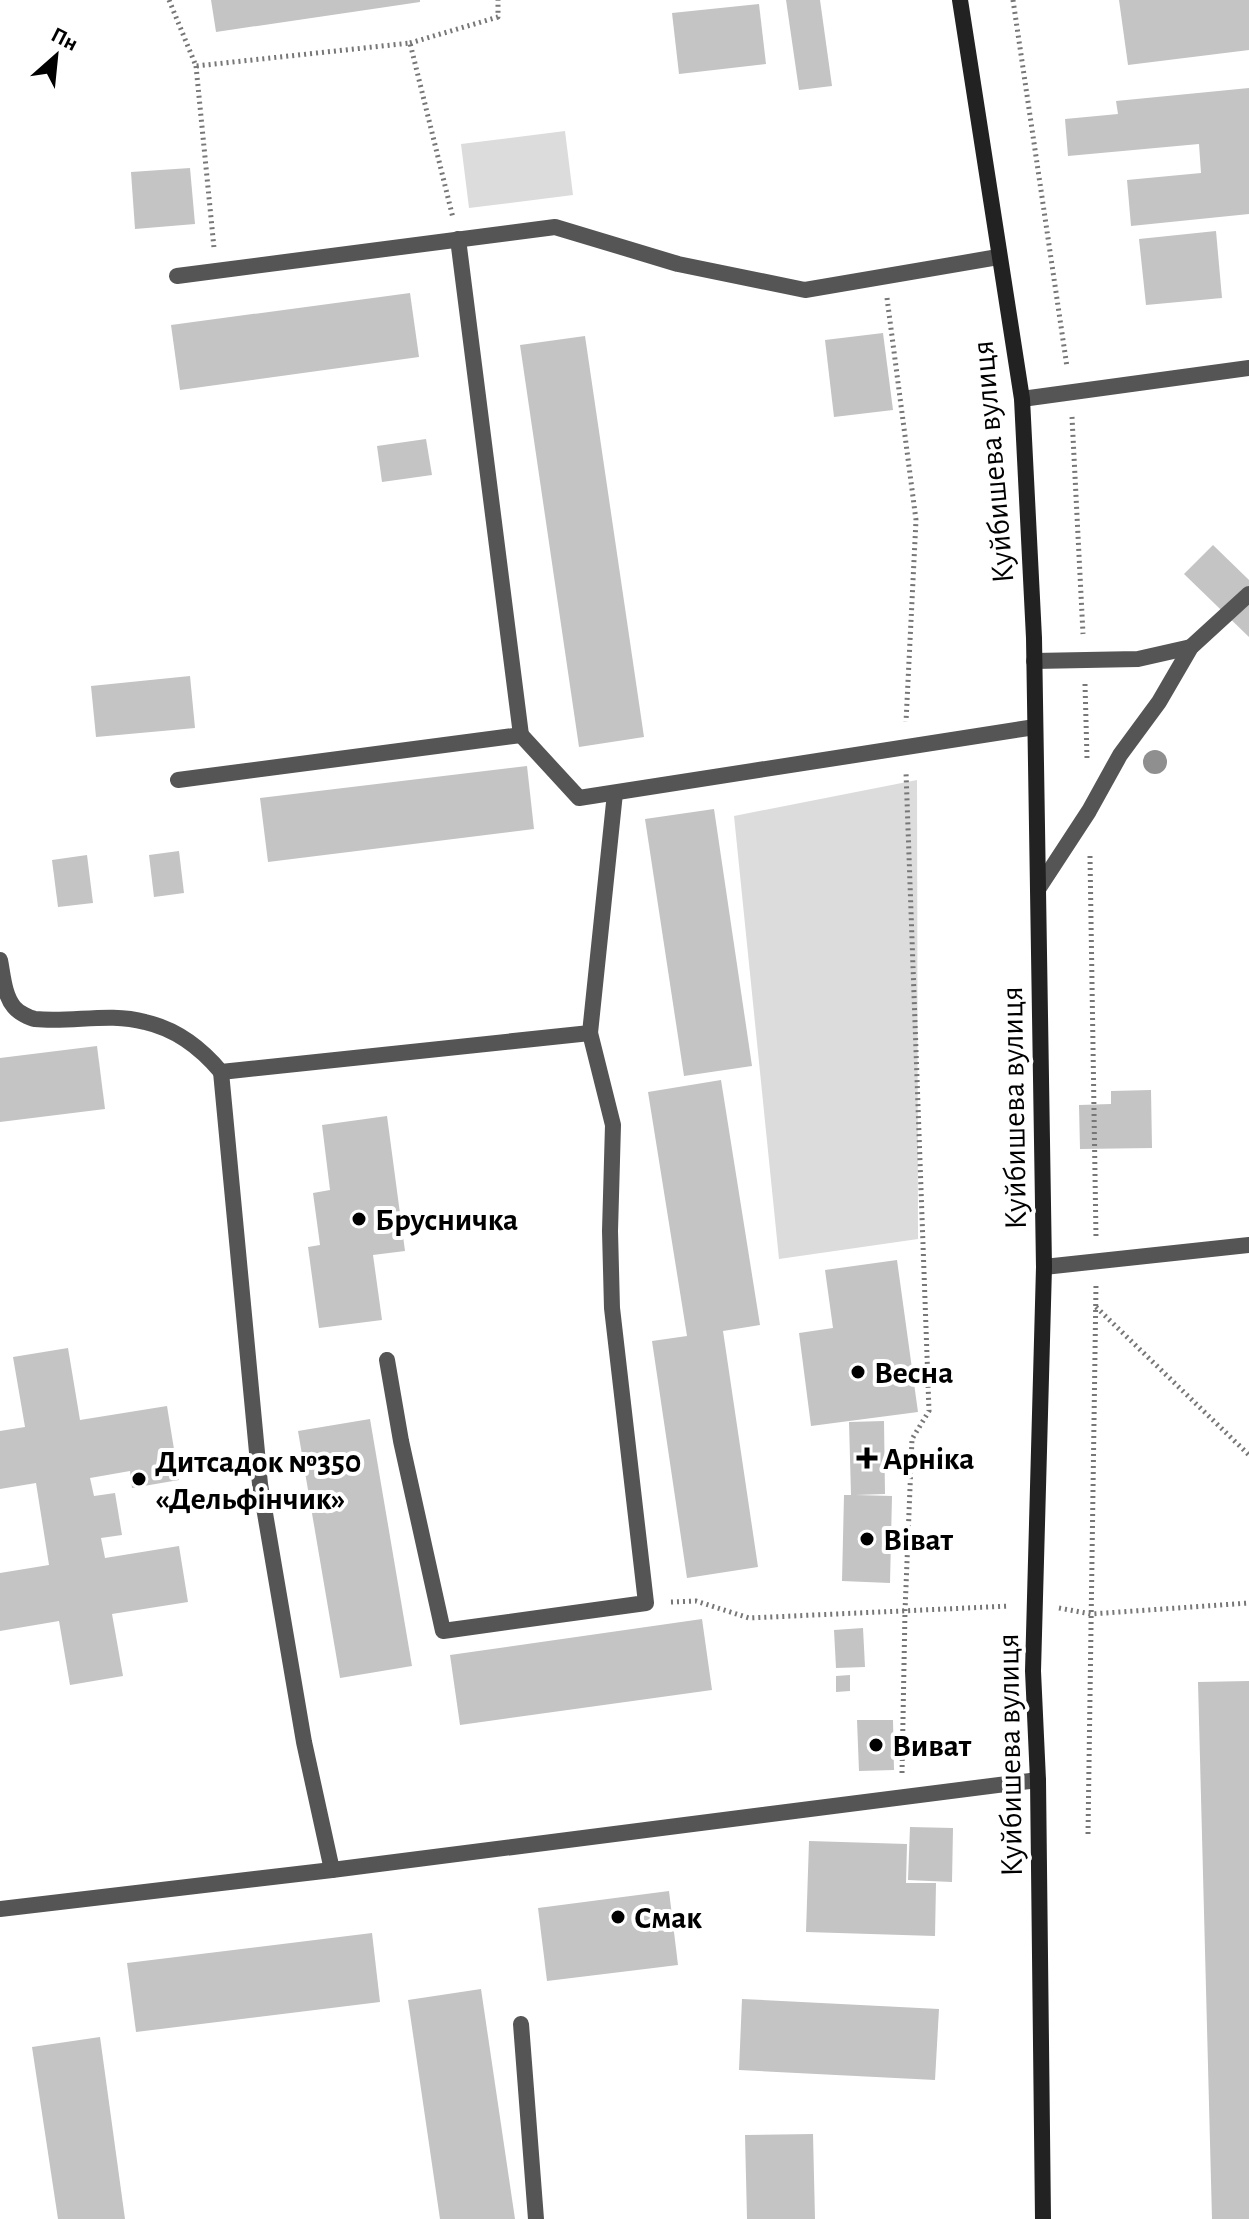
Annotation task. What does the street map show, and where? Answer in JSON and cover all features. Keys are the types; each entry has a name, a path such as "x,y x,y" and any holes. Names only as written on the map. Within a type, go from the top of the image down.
{"main road":[{"name":"Куйбишева вулиця","path":"960,0 1022,399 1034,661 1044,1267 1033,1671 1038,1780 1043,2219"}],"street":[{"path":"177,276 555,227 678,264 805,290 998,257"},
{"path":"458,239 521,735 579,798 1035,727"},
{"path":"1022,399 1249,368"},
{"path":"1038,889 1191,647 1249,594"},
{"path":"1034,661 1138,659 1191,647"},
{"path":"178,780 521,735"},
{"path":"387,1360 401,1441 443,1631 646,1603 612,1308 610,1231 613,1125 590,1033 615,793"},
{"path":"0,960 5,989 15,1008 31,1019 111,1017 145,1022 175,1033 204,1052 221,1072 260,1484 304,1742 332,1870"},
{"path":"221,1072 590,1033"},
{"path":"1044,1267 1249,1245"},
{"path":"0,1909 1038,1780"},
{"path":"521,2024 536,2219"}],"path":[{"path":"169,0 196,66 216,271"},
{"path":"196,66 410,43 498,17 498,0"},
{"path":"1013,0 1070,392 1088,766"},
{"path":"410,43 458,239"},
{"path":"884,277 916,520 905,747 929,1411 912,1439 901,1798"},
{"path":"1088,1834 1096,1307 1089,811"},
{"path":"1096,1307 1249,1455"},
{"path":"646,1603 696,1601 749,1618 1035,1605 1091,1614 1249,1603"}],"shaded area":[{"path":"565,131 573,195 469,208 461,144"},
{"path":"917,780 918,1239 779,1259 734,816"}],"building":[{"path":"211,0 420,0 420,2 216,32"},
{"path":"786,0 820,0 832,86 799,90"},
{"path":"1119,0 1249,0 1249,50 1128,65"},
{"path":"759,4 766,64 679,74 672,13"},
{"path":"1249,88 1249,214 1131,226 1127,180 1201,173 1199,144 1068,156 1065,119 1118,114 1116,101"},
{"path":"190,168 195,224 135,229 131,172"},
{"path":"1216,231 1222,298 1146,305 1139,239"},
{"path":"410,293 419,357 180,390 171,325"},
{"path":"883,333 893,410 834,417 825,340"},
{"path":"585,336 644,737 579,747 520,345"},
{"path":"426,439 432,475 382,482 377,446"},
{"path":"1213,545 1249,580 1249,637 1184,574"},
{"path":"190,676 195,728 96,737 91,686"},
{"path":"527,766 534,829 268,862 260,798"},
{"path":"714,809 752,1066 684,1076 645,819"},
{"path":"179,851 184,893 154,897 149,855"},
{"path":"87,855 93,903 58,907 52,860"},
{"path":"97,1046 105,1109 0,1122 0,1058"},
{"path":"721,1080 760,1325 723,1331 758,1567 687,1578 652,1341 687,1336 648,1092"},
{"path":"1151,1090 1152,1148 1080,1149 1079,1105 1111,1104 1111,1091"},
{"name":"Брусничка","path":"387,1116 405,1251 373,1255 382,1320 319,1328 308,1247 320,1245 313,1193 330,1190 322,1125"},
{"name":"Весна","path":"897,1260 918,1412 811,1426 799,1333 833,1328 825,1270"},
{"path":"68,1348 80,1420 167,1406 179,1480 132,1488 130,1471 90,1478 94,1496 115,1493 122,1535 101,1538 105,1558 179,1546 188,1602 112,1614 123,1676 70,1685 59,1621 0,1631 0,1573 49,1565 36,1483 0,1489 0,1431 25,1427 13,1357"},
{"path":"370,1419 412,1666 340,1678 298,1431"},
{"name":"Віват","path":"884,1421 885,1494 855,1495 892,1496 890,1583 842,1581 844,1495 851,1495 849,1422"},
{"path":"702,1619 712,1690 460,1725 450,1655"},
{"path":"863,1628 865,1667 836,1668 834,1630"},
{"path":"850,1675 850,1691 836,1692 836,1676"},
{"path":"1249,1681 1249,2219 1212,2219 1198,1682"},
{"name":"Виват","path":"857,1720 893,1720 894,1770 859,1771"},
{"path":"910,1827 953,1828 952,1882 908,1880"},
{"path":"809,1841 907,1844 906,1883 936,1883 935,1936 806,1932"},
{"path":"669,1891 678,1965 547,1981 538,1908"},
{"path":"372,1933 380,2002 136,2032 127,1963"},
{"path":"481,1989 515,2219 440,2219 408,2000"},
{"path":"742,1999 939,2009 935,2080 739,2070"},
{"path":"100,2037 125,2219 58,2219 32,2047"},
{"path":"813,2134 815,2219 747,2219 745,2135"}],"place":[{"name":"Брусничка","path":"359,1219"},
{"name":"Весна","path":"858,1372"},
{"name":"Арніка","path":"867,1458"},
{"name":"Дитсадок №350 «Дельфінчик»","path":"139,1479"},
{"name":"Віват","path":"867,1539"},
{"name":"Виват","path":"876,1745"},
{"name":"Смак","path":"618,1917"}]}
